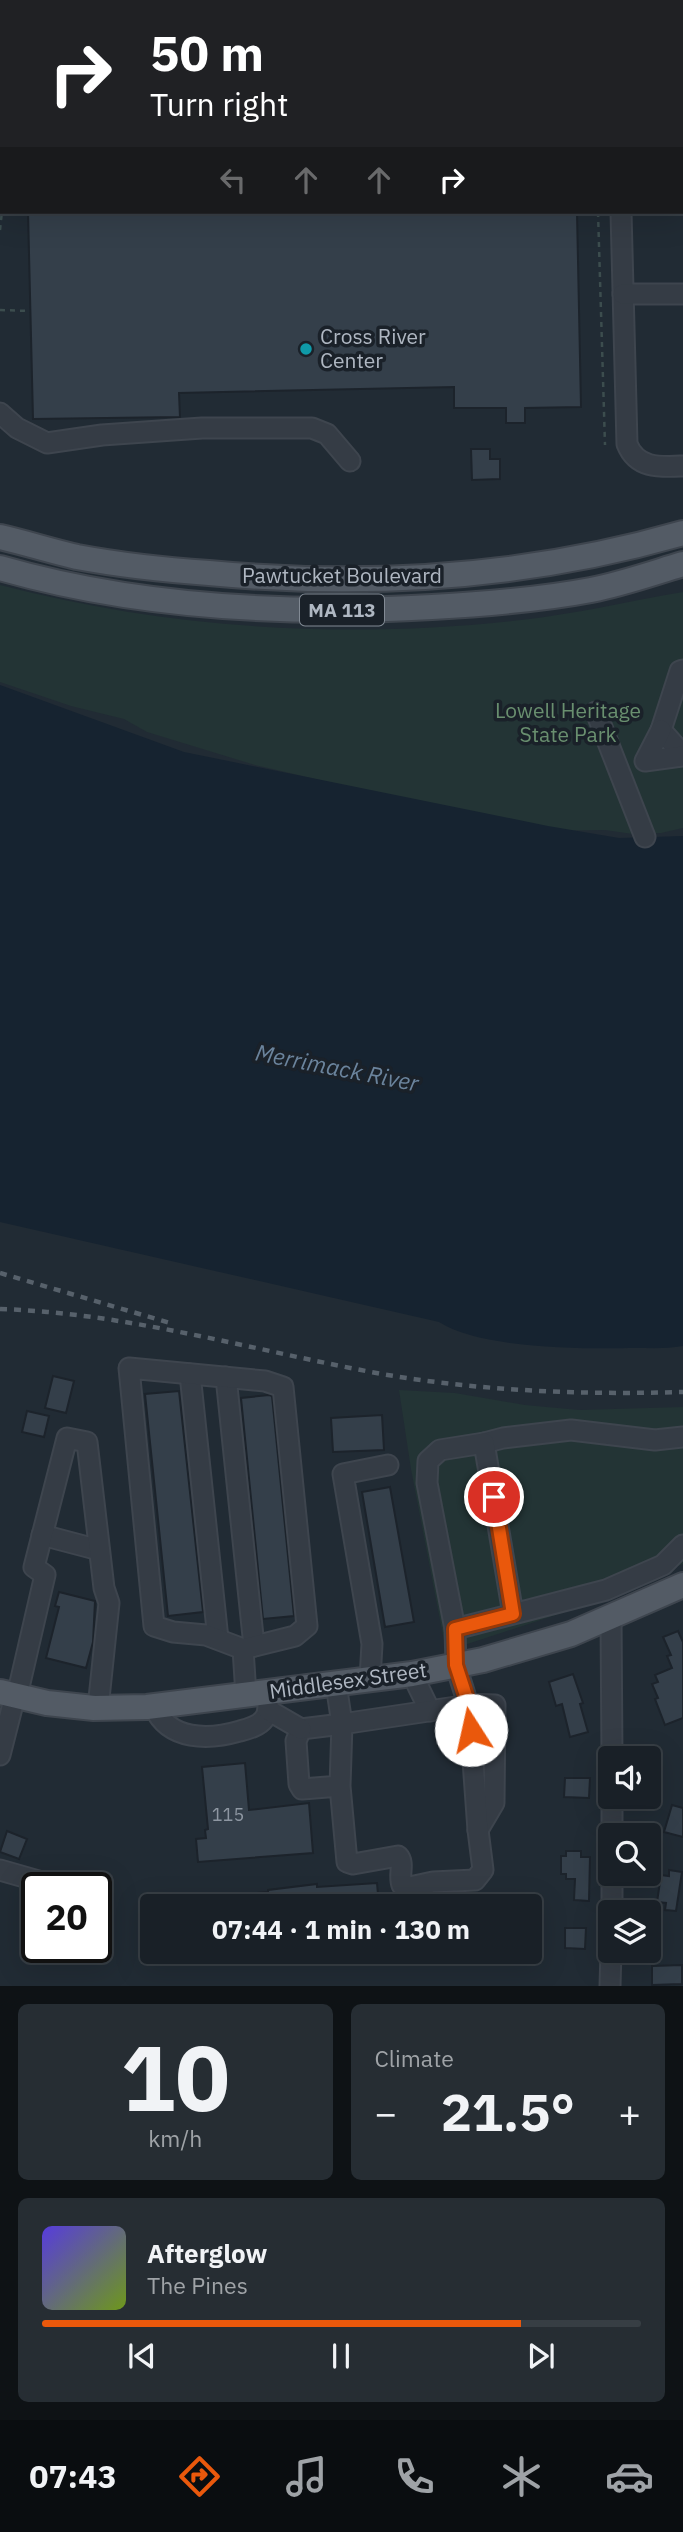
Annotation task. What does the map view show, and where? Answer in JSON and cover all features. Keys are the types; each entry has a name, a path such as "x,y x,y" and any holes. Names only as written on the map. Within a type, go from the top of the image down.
{"main road":[{"name":"Pawtucket Boulevard","path":"0,537 78,557 179,571 268,579 365,579 454,576 550,564 620,552 683,533"},
{"name":"Pawtucket Boulevard","path":"0,568 48,582 168,601 258,608 367,611 494,603 592,590 683,564"},
{"name":"Middlesex Street","path":"11,1695 47,1703 98,1708 261,1699 336,1684 412,1674 531,1647 683,1585"}],"street":[{"path":"621,214 627,444 630,453 647,465 683,466"},
{"path":"623,294 683,294"},
{"path":"0,413 17,428 47,443 102,435 202,428 312,428 327,434 350,461"},
{"path":"645,761 661,730 680,671 683,670"},
{"path":"596,712 645,837"},
{"path":"661,730 683,756"},
{"path":"620,770 645,761 683,756"},
{"path":"129,1368 226,1377 265,1381 283,1387 307,1626 295,1636 248,1648 206,1635 173,1632 154,1626 129,1368"},
{"path":"190,1374 218,1639"},
{"path":"154,1707 166,1726 194,1736 215,1737 247,1729 265,1719 248,1648 226,1377"},
{"path":"469,1705 456,1665 455,1629 427,1483 427,1466 432,1457 440,1450 484,1444 503,1438 570,1430 655,1440 683,1437"},
{"path":"0,1755 11,1695 45,1575 34,1567 67,1438 87,1442 104,1588 110,1603 98,1708"},
{"path":"484,1444 513,1614"},
{"path":"370,1679 372,1644 343,1474 388,1465"},
{"path":"42,1535 99,1550"},
{"path":"455,1629 575,1600 624,1583 663,1565 683,1545"},
{"path":"611,1616 612,1746"},
{"path":"412,1674 430,1711"},
{"path":"261,1699 301,1729 342,1724 469,1705 495,1705 494,1803 478,1830 483,1870 475,1880 433,1882 410,1887 402,1885 400,1880 401,1857 353,1864 346,1862 340,1786 342,1724 336,1684"},
{"path":"301,1729 296,1741 299,1784 302,1789 340,1786"},
{"path":"0,1870 21,1876"},
{"path":"610,1986 611,1963"}],"path":[{"path":"598,214 605,445"},
{"path":"0,310 30,311"}],"green space":[{"name":"Lowell Heritage State Park","path":"0,585 128,612 193,621 324,629 456,626 521,620 683,592 683,828 661,833 633,834 605,830 541,831 255,765 147,732 124,719 71,706 0,682"},
{"path":"399,1390 455,1393 525,1405 579,1410 683,1407 683,1564 583,1606 446,1651 411,1469"}],"water":[{"name":"Merrimack River","path":"0,685 184,752 619,838 683,836 683,1346 589,1348 480,1338 439,1322 0,1222"}],"building":[{"name":"Cross River Center","path":"28,214 577,214 581,407 525,408 525,423 506,423 506,408 454,408 454,387 179,393 180,417 33,419"},
{"path":"471,449 490,449 490,459 500,459 500,479 472,480"},
{"path":"53,1376 74,1381 66,1413 45,1408"},
{"path":"179,1391 203,1612 168,1616 145,1394"},
{"path":"272,1396 294,1616 263,1619 241,1398"},
{"path":"27,1411 49,1416 44,1437 22,1432"},
{"path":"382,1415 384,1450 333,1452 331,1418"},
{"path":"390,1487 414,1622 385,1627 362,1492"},
{"path":"59,1592 95,1601 93,1642 86,1668 46,1658 59,1607 55,1606"},
{"path":"678,1631 683,1642 683,1718 665,1725 652,1684 658,1682 655,1675 672,1668 667,1656 671,1655 663,1637"},
{"path":"573,1674 583,1703 580,1704 588,1732 570,1737 562,1704 556,1706 549,1682"},
{"path":"245,1763 249,1810 309,1803 313,1853 198,1862 196,1839 206,1838 205,1830 208,1829 202,1767"},
{"path":"565,1778 590,1778 589,1798 564,1797"},
{"path":"672,1805 683,1808 683,1837 664,1832"},
{"path":"7,1831 27,1839 19,1859 0,1852"},
{"path":"566,1851 581,1851 581,1857 590,1857 589,1901 574,1900 575,1879 566,1879 566,1874 561,1874 561,1856 566,1856"},
{"path":"669,1870 682,1872 676,1911 665,1910 666,1903 657,1900 661,1875 669,1876"},
{"path":"377,1883 378,1894 247,1894 317,1884 317,1887"},
{"path":"565,1928 586,1928 585,1949 565,1948"},
{"path":"682,1965 682,1984 652,1985 652,1966"}],"railway":[{"path":"0,1273 170,1323"},
{"path":"0,1309 48,1312 144,1325 419,1380 569,1392 683,1392"}],"place":[{"name":"Cross River Center","path":"306,349"}],"route":[{"path":"471,1730 469,1705 456,1665 455,1629 513,1614 494,1497"}]}
